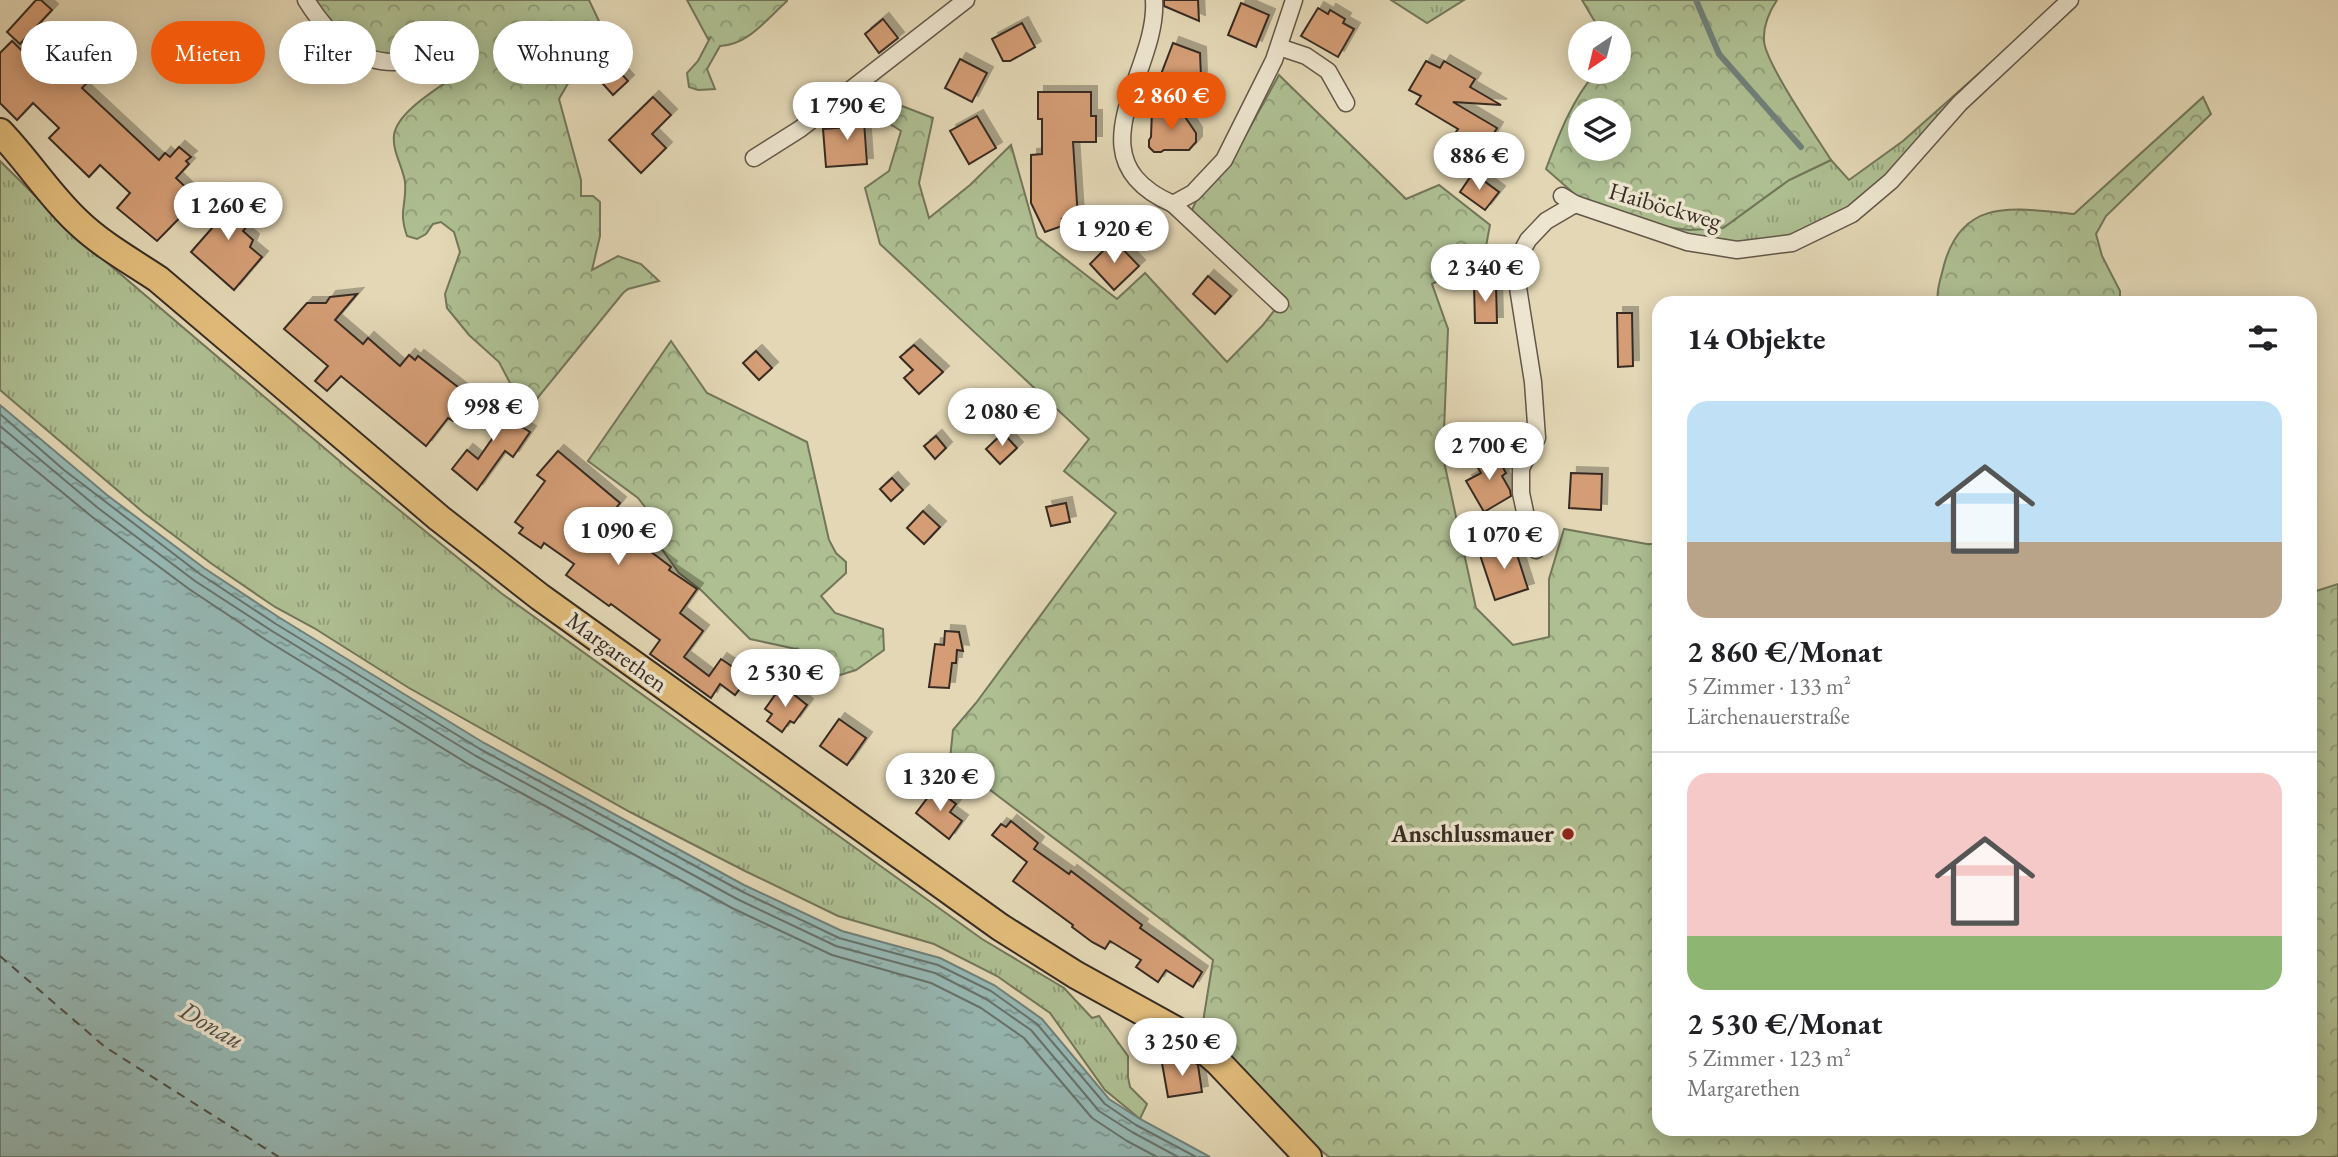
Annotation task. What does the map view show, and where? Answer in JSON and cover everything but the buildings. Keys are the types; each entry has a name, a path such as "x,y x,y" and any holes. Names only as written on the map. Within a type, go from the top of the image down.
{"main road":[{"name":"Margarethen","path":"0,132 23,156 76,196 131,248 158,279 428,509 520,582 1000,927 1076,975 1192,1039 1219,1062 1308,1157"}],"street":[{"path":"306,0 326,29 349,48 377,61 390,62"},
{"path":"754,158 800,129 967,0"},
{"path":"1154,0 1155,19 1127,101 1122,124 1124,151 1130,170 1149,191 1173,204 1280,304"},
{"path":"1173,204 1193,194 1224,160 1268,74 1294,0"},
{"name":"Haiböckweg","path":"1536,550 1521,493 1521,468 1537,438 1533,382 1516,275 1520,255 1528,240 1546,221 1568,200 1687,242 1737,250 1792,243 1852,214 1891,181 1960,103 2070,0"},
{"path":"1279,47 1306,56 1319,64 1333,77 1346,103"}],"green space":[{"path":"312,0 589,0 599,21 493,21 493,84 568,84 559,99 581,180 581,196 593,196 600,202 600,236 592,270 618,256 641,264 659,281 628,289 623,293 531,406 510,383 499,362 469,335 447,308 445,294 460,252 454,232 441,222 433,224 426,234 417,239 407,236 404,227 405,182 396,153 394,135 405,115 443,84 479,84 479,21 390,21 390,56 387,56 376,53 376,21 330,21"},
{"path":"687,0 787,1 748,36 730,45 720,46 707,69 715,89 698,90 689,87 687,73 698,61 710,38 708,39"},
{"path":"1391,0 1464,0 1427,23"},
{"path":"1582,0 1777,0 1764,30 1767,52 1782,82 1831,160 1789,180 1723,228 1689,230 1644,224 1579,198 1546,169 1568,116 1568,161 1631,161 1631,98 1578,98 1586,84 1631,84 1631,21 1594,21"},
{"path":"2021,36 1887,178 1834,220 1778,241 1717,243 1644,224 1723,228 1789,180 1831,160 1849,180 1903,141"},
{"path":"1279,75 1406,199 1439,185 1490,225 1484,257 1432,284 1448,329 1443,457 1476,608 1513,645 1549,637 1549,579 1564,529 1652,544 1652,1136 2317,1136 2317,591 2338,584 2338,1157 1329,1157 1311,1142 1202,1028 1213,960 950,759 953,730 976,703 1116,513 1064,471 1089,439 880,244 865,188 889,171 901,131 890,124 875,126 876,96 933,118 919,183 929,218 970,185 1011,145 1037,237 1117,299 1145,273 1227,362 1262,326 1285,297 1195,216 1192,210 1196,201 1227,169"},
{"path":"2203,97 2211,114 2106,216 2096,234 2102,256 2120,296 1938,296 1944,265 1953,243 1964,227 1979,217 1995,211 2013,209 2074,214"},
{"path":"0,161 77,237 349,469 501,593 982,939 1064,988 1092,1018 1099,1016 1128,1056 1130,1087 1147,1104 1140,1119 1105,1090 1050,1013 997,976 934,944 838,916 630,812 409,688 314,628 275,607 144,513 0,390"},
{"path":"671,341 707,393 807,442 829,540 836,553 846,562 846,573 821,596 835,613 883,629 884,650 856,670 837,676 813,665 796,649 750,639 702,591 679,573 653,537 652,516 638,498 588,461"}],"water":[{"name":"Donau","path":"0,405 107,495 204,568 280,618 484,743 744,885 842,931 940,958 994,985 1042,1019 1109,1099 1210,1157 0,1157"}],"waterway":[{"path":"1696,0 1719,54 1801,147"}],"ferry route":[{"path":"0,956 105,1047 279,1157"}],"place":[{"name":"Anschlussmauer","path":"1568,834"}]}
